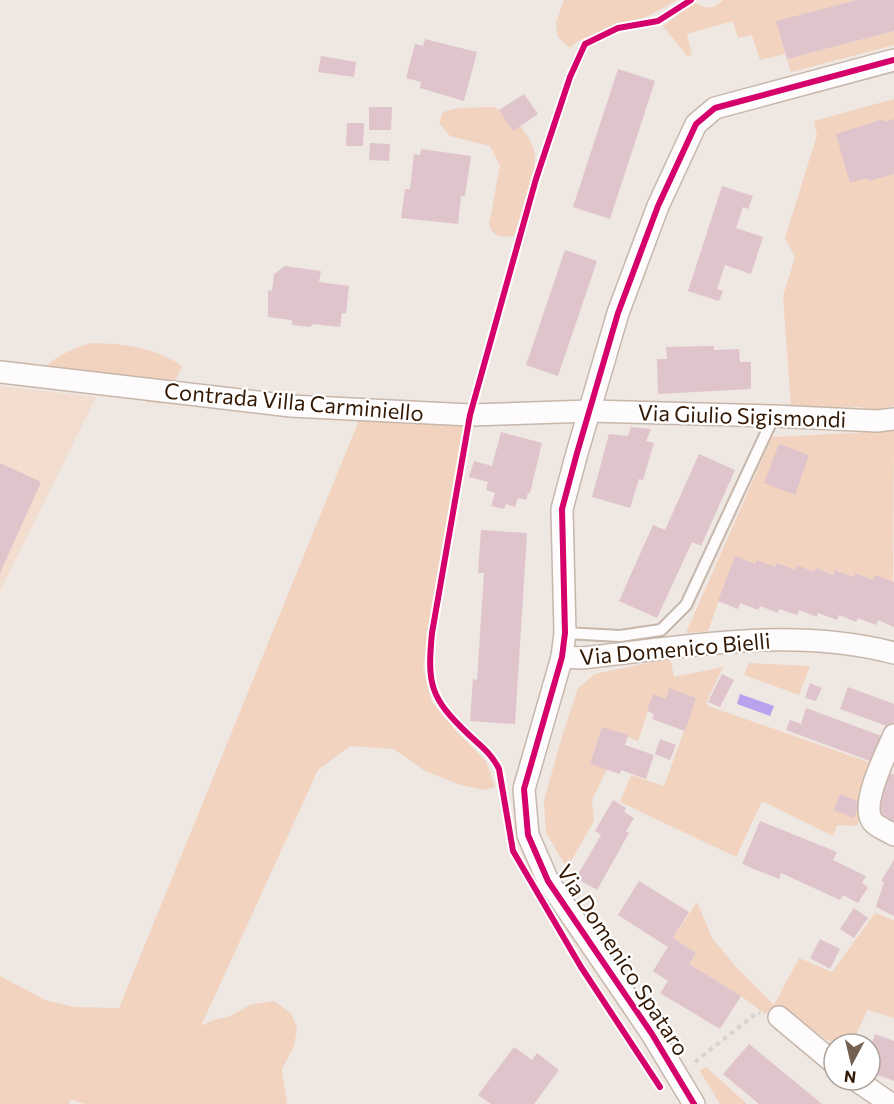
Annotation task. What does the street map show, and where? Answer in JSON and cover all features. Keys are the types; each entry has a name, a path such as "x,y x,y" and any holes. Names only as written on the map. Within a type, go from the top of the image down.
{"street":[{"name":"Via Domenico Spataro","path":"694,1104 652,1034 548,881 528,835 524,789 562,657 565,633 562,509 618,314 658,206 696,124 715,108 894,60"},
{"name":"Contrada Villa Carminiello","path":"0,372 291,406 470,415 590,411"},
{"name":"Via Giulio Sigismondi","path":"590,411 877,421 894,419"},
{"name":"Via Domenico Bielli","path":"562,657 582,658 751,639 813,641 894,653"},
{"path":"894,735 869,798 871,819 874,824 894,835"},
{"path":"779,1017 822,1052"},
{"path":"874,1092 891,1104"}],"lane":[{"path":"565,633 620,636 661,630 686,605 774,416"}],"path":[{"path":"695,1062 758,1012"}],"shaded area":[{"path":"564,0 677,0 635,23 579,40 570,48 558,37 556,22"},
{"path":"723,0 857,0 777,21 785,54 760,60 752,35 738,38 733,21 687,34 692,55 687,56 663,26 694,2 709,7 716,6"},
{"path":"894,31 894,45 791,72 787,59"},
{"path":"894,99 894,406 872,411 860,407 791,408 783,296 795,257 785,238 817,135 814,121"},
{"path":"494,107 522,128 531,143 535,160 533,178 514,236 506,237 493,232 489,225 500,165 490,146 450,136 439,123 443,112 458,108"},
{"path":"92,343 139,348 161,355 182,366 165,404 147,402 135,393 45,368 61,355"},
{"path":"0,386 96,397 0,591"},
{"path":"360,418 465,422 423,667 432,702 457,732 486,761 495,787 484,790 461,785 425,771 394,749 350,746 318,770 201,1026 213,1020 228,1017 250,1005 274,1001 291,1013 297,1028 294,1046 282,1069 287,1104 85,1104 70,1099 69,1104 0,1104 0,976 45,1000 74,1007 119,1008"},
{"path":"894,431 893,582 875,575 873,580 856,573 854,577 836,570 833,575 816,568 814,572 797,566 795,570 777,563 775,567 755,564 735,557 708,631 686,633 772,437"},
{"path":"670,658 674,677 723,667 706,703 708,706 877,765 857,826 837,825 833,836 762,801 736,857 620,802 631,775 664,786 696,698 669,689 666,699 653,695 638,741 602,727 590,763 607,769 592,800 594,821 567,868 546,833 544,801 578,688 595,674"},
{"path":"749,663 810,666 799,695 744,675"},
{"path":"740,694 774,706 770,716 737,704"},
{"path":"697,902 712,938 736,967 774,1005 799,958 832,972 875,913 894,920 894,1018 867,1010 857,1032 822,1032 822,1036 774,1006 765,1014 741,996 689,964 696,953 673,938"},
{"path":"706,1067 747,1104 720,1104 700,1071"}],"building":[{"path":"857,0 894,0 894,31 787,59 776,21"},
{"path":"425,39 477,52 464,101 420,88 421,82 406,78 415,44 423,46"},
{"path":"321,56 356,62 354,77 318,72"},
{"path":"618,69 655,81 610,219 573,207"},
{"path":"524,94 538,114 513,131 499,110"},
{"path":"369,107 392,107 391,130 369,130"},
{"path":"883,119 884,122 894,119 894,174 869,181 868,178 850,183 836,134"},
{"path":"347,123 364,123 363,146 346,146"},
{"path":"370,143 390,144 389,161 369,160"},
{"path":"421,149 471,156 465,196 461,196 458,224 401,218 405,189 410,189 414,154 420,155"},
{"path":"722,186 753,196 748,209 743,207 736,228 763,237 751,274 725,265 717,289 723,291 719,301 688,291"},
{"path":"565,250 597,261 558,376 526,365"},
{"path":"285,266 321,271 319,282 349,286 346,313 342,313 340,327 313,324 310,327 292,325 292,320 268,317 268,290 272,291 274,274"},
{"path":"714,346 714,350 739,349 740,362 751,362 751,389 658,394 657,359 667,359 666,347"},
{"path":"631,427 651,429 646,441 654,443 643,480 639,479 630,508 592,497 609,434 628,436"},
{"path":"501,432 542,443 530,493 526,500 518,498 515,507 506,504 504,509 491,506 495,493 486,490 488,482 469,477 474,461 492,466"},
{"path":"779,444 809,455 795,495 764,483"},
{"path":"699,454 735,470 701,546 692,542 657,618 619,601 653,525 665,530"},
{"path":"0,463 41,482 0,573"},
{"path":"481,530 527,533 515,724 470,721 473,679 477,680 484,573 478,573"},
{"path":"735,556 755,564 757,560 775,567 777,563 795,570 797,565 814,572 816,568 833,575 835,570 854,577 855,573 873,580 875,575 894,582 894,627 878,620 876,625 858,618 856,622 839,615 837,620 818,613 817,617 799,610 797,615 779,609 778,613 760,606 758,610 740,603 738,609 718,601"},
{"path":"722,674 734,680 720,707 708,702"},
{"path":"810,683 822,688 816,701 805,698"},
{"path":"848,687 894,704 892,728 840,709"},
{"path":"669,688 696,698 685,731 652,719 654,714 647,711 653,694 666,699"},
{"path":"806,708 887,738 878,764 786,730 790,720 801,724"},
{"path":"602,727 628,735 625,745 654,755 646,779 621,770 620,774 590,764"},
{"path":"660,739 676,745 670,760 655,754"},
{"path":"890,773 894,775 894,826 873,817"},
{"path":"840,794 860,802 854,818 834,810"},
{"path":"613,800 626,808 624,812 634,818 626,831 629,833 597,890 576,878 601,835 595,831"},
{"path":"760,821 837,852 833,860 866,876 862,883 868,887 858,903 843,895 840,900 781,873 779,879 742,864"},
{"path":"894,860 894,916 876,907 884,882 881,881"},
{"path":"639,881 689,912 673,938 696,953 689,964 741,996 720,1029 660,993 668,981 653,971 668,947 618,915"},
{"path":"854,908 868,918 854,938 840,929"},
{"path":"820,939 840,949 830,969 810,958"},
{"path":"882,1037 894,1041 894,1081 882,1076"},
{"path":"749,1044 822,1104 759,1104 723,1074"},
{"path":"514,1047 532,1060 537,1053 559,1070 534,1104 491,1104 478,1095"}],"cycle path":[{"path":"660,1087 581,967 513,851 499,769 489,754 455,721 439,700 431,678 430,665 432,633 470,415 536,179 570,77 585,44 618,28 658,21 691,0"},
{"path":"694,1104 652,1034 548,881 528,835 524,789 562,657 565,633 562,509 618,313 658,206 696,124 715,108 894,60"}]}
